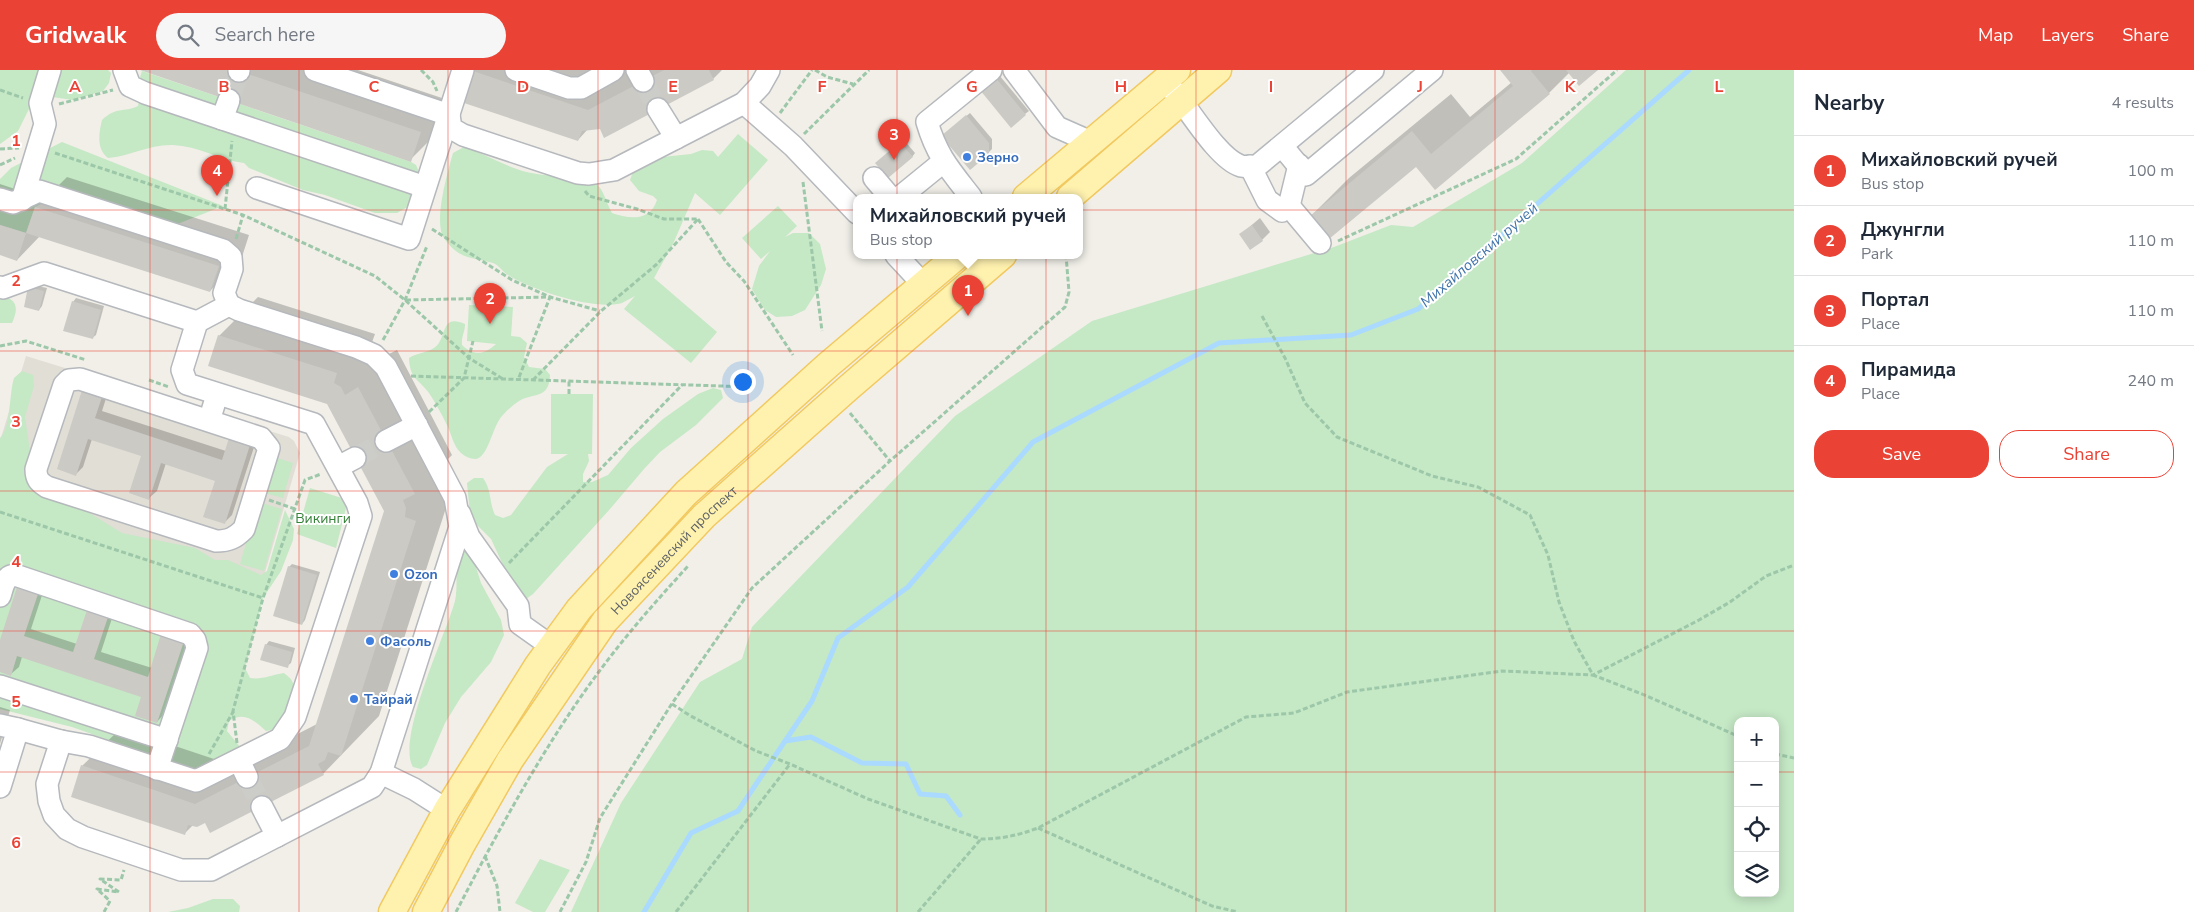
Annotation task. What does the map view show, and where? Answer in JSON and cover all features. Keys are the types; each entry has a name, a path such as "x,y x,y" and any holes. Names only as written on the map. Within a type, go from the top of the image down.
{"main road":[{"path":"1073,194 1218,70"},
{"path":"1030,194 1091,142 1166,73"},
{"name":"Новоясеневский проспект","path":"392,912 447,810 520,693 579,609 686,493 873,326 953,259"},
{"name":"Новоясеневский проспект","path":"426,912 500,777 562,682 605,621 704,516 998,259"}],"street":[{"path":"22,200 45,124 40,103 50,70"},
{"path":"315,70 449,115"},
{"path":"256,188 418,241 425,187 462,70"},
{"path":"516,70 569,88 581,88 613,70"},
{"path":"449,115 451,128 463,135 578,173 614,170 744,103 760,86 769,70"},
{"path":"969,194 943,162 934,144 928,122 991,70"},
{"path":"1014,70 1057,127 1091,142"},
{"path":"1166,73 1195,120 1227,158 1241,166 1257,166 1373,70"},
{"path":"1282,146 1306,175 1432,70"},
{"path":"127,78 145,93 228,114 425,187"},
{"path":"744,103 793,146 853,209"},
{"path":"658,109 676,138"},
{"path":"904,194 943,162"},
{"path":"1250,166 1268,200 1282,211 1290,206 1299,165"},
{"path":"874,178 887,194"},
{"path":"0,199 13,204 39,191 223,250 231,257 232,269 224,293 229,305 374,355 386,367 455,498 469,537 518,606 520,624 545,655 538,678 543,686 552,686 562,682"},
{"path":"1290,206 1320,243"},
{"path":"900,259 923,284"},
{"path":"0,287 3,288 44,273 197,322"},
{"path":"0,787 9,727 61,741 89,746 196,781 243,769 280,739 295,717 361,516 347,462 314,424 186,384 182,370 197,322 229,305"},
{"path":"873,326 872,337 876,347 883,350 894,349"},
{"path":"80,379 209,421 261,438 266,443 268,454 244,529 235,538 226,541 216,541 47,486 40,483 36,476 36,469 64,385 69,380 80,379"},
{"path":"209,421 217,395"},
{"path":"386,441 416,425"},
{"path":"61,741 47,784 49,801 54,815 67,829 83,837 181,870 211,870 372,787 381,773 460,527 459,512"},
{"path":"0,596 5,580 15,575 190,634 195,640 197,648 157,769"},
{"path":"0,686 167,740"},
{"path":"520,693 531,689 540,690 545,698 544,709"},
{"path":"381,773 414,789 447,810"},
{"path":"262,807 277,836"}],"path":[{"path":"770,125 814,70 827,77 854,84"},
{"path":"822,331 803,182 793,146 870,70"},
{"path":"1320,243 1333,244 1516,159 1617,70"},
{"path":"0,90 40,103 56,104 127,78"},
{"path":"225,210 228,114"},
{"path":"38,147 243,215 375,276 406,300 469,358 503,379"},
{"path":"578,173 582,188 589,196 637,209 664,219 698,219"},
{"path":"533,380 601,311 657,264 698,219"},
{"path":"698,219 726,262 744,281 794,355"},
{"path":"374,355 406,300 418,241 432,228 461,249 512,280 550,297 601,311"},
{"path":"560,912 586,862 600,818 672,704 752,588 890,461 1065,307 1069,292 1066,259"},
{"path":"406,300 550,297"},
{"path":"518,380 550,297"},
{"path":"1262,316 1285,358 1304,403 1337,437 1432,476 1478,487 1530,514 1548,555 1559,602 1574,641 1593,675"},
{"path":"416,425 464,378 472,341"},
{"path":"390,375 752,387"},
{"path":"569,381 569,394"},
{"path":"520,551 682,385"},
{"path":"850,412 890,461"},
{"path":"206,757 234,711 263,598 305,480 347,462"},
{"path":"255,496 295,509"},
{"path":"0,512 263,598"},
{"path":"456,912 485,856 549,747 597,674 645,612 695,558"},
{"path":"1593,675 1699,620 1730,602 1766,576 1794,565"},
{"path":"672,704 756,751 868,799 981,839 1011,837 1038,828 1246,717 1294,713 1347,692 1502,671 1593,675 1734,734"},
{"path":"234,711 243,769"},
{"path":"1779,755 1794,758"},
{"path":"676,912 790,764"},
{"path":"1038,828 1212,906 1238,912"},
{"path":"918,912 981,839"},
{"path":"485,856 497,886 500,912"},
{"path":"104,912 110,901 97,889 119,892 100,879 121,880"}],"shaded area":[{"path":"26,356 289,437 294,441 300,453 264,576 0,506 0,441"}],"green space":[{"path":"0,70 108,70 111,73 109,83 103,91 73,100 52,97 32,103 18,131 0,144"},
{"path":"1626,70 1794,70 1794,912 571,912 621,803 700,682 742,659 752,627 955,416 1092,321 1334,247 1391,225 1413,227 1522,163"},
{"path":"142,71 411,162 416,165 419,172 409,206 397,213 375,213 325,195 303,190 249,168 244,163 182,146 156,146 108,158 100,145 99,135 102,120 116,111 138,106"},
{"path":"738,134 768,160 720,215 695,193 673,244 654,278 717,332 691,363 624,309 635,296 622,303 610,305 580,302 547,293 508,275 493,263 461,254 444,238 441,230 441,209 453,153 464,147 528,172 589,180 601,189 612,213 625,217 638,217 649,212 657,200 653,196 639,191 630,180 634,169 653,158 691,154 702,150 713,151 718,157"},
{"path":"62,142 223,206 175,225 140,216 100,199 53,198 35,207 26,233 0,225 0,179 11,168"},
{"path":"778,206 797,226 785,237 793,233 809,233 820,244 826,269 821,285 805,310 792,316 776,317 765,310 752,289 759,266 770,251 761,259 742,238"},
{"path":"0,296 10,299 15,305 12,323 0,323"},
{"path":"469,305 513,307 511,336 520,337 527,343 524,357 529,367 545,369 550,375 549,383 544,392 519,401 504,414 487,448 479,458 475,459 464,455 456,447 448,427 429,393 413,375 409,358 434,348 441,339 447,324 451,322 465,324 462,345 466,349 479,353 488,350 496,344 467,341"},
{"path":"22,371 33,375 34,386 25,417 33,471 78,506 122,533 195,548 215,560 228,560 261,575 267,571 285,510 294,529 293,540 281,571 263,598 245,668 250,678 263,678 284,673 291,680 294,686 292,699 276,729 266,731 249,718 234,718 229,721 227,731 241,748 196,771 72,727 0,709 0,438 4,433 8,419 14,378"},
{"path":"713,388 721,390 723,398 696,425 660,452 533,594 526,599 519,599 491,539 474,522 470,514 467,483 474,478 483,478 488,487 495,515 503,518 511,515 547,467 568,454 551,454 551,394 593,394 592,454 588,454 589,461 583,474 583,482 592,482 608,475 631,448 663,419 698,394"},
{"path":"271,456 293,463 283,498 261,492"},
{"name":"Викинги","path":"310,488 348,500 336,548 297,534"},
{"path":"258,502 282,509 264,571 240,564"},
{"path":"463,545 474,561 481,583 501,620 504,635 491,662 461,697 445,723 427,765 421,769 413,767 410,753 411,734 424,686 455,601 457,564"},
{"path":"540,859 570,870 545,912 533,912 515,903"},
{"path":"213,899 233,899 240,906 239,912 168,912 188,908"}],"building":[{"path":"140,70 236,70 421,132 411,162"},
{"path":"470,70 588,110 664,70 709,70 714,80 604,138 600,129 582,131 578,141 461,102"},
{"path":"1500,70 1532,70 1550,94 1435,190 1416,167 1329,239 1310,216 1412,131 1431,154 1513,86"},
{"path":"1566,70 1598,70 1579,86"},
{"path":"995,77 1026,115 1011,128 980,90"},
{"path":"966,115 989,143 989,154 970,170 941,136"},
{"path":"900,142 913,157 888,178 875,163"},
{"path":"35,207 219,266 210,292 26,233"},
{"path":"0,225 26,233 17,261 0,255"},
{"path":"1252,225 1263,241 1250,250 1239,234"},
{"path":"28,287 44,291 39,311 24,307"},
{"path":"72,301 101,310 93,339 63,331"},
{"path":"218,335 337,373 334,383 341,387 345,395 358,387 415,494 403,500 406,508 405,517 416,521 341,756 328,752 325,760 318,764 324,775 210,833 205,823 197,827 188,825 185,835 71,797 81,765 195,804 309,746 384,511 327,404 208,366"},
{"path":"82,390 102,397 95,418 222,460 229,438 250,445 225,524 203,517 215,481 161,463 149,500 129,493 141,456 88,439 76,476 57,469"},
{"path":"288,566 317,575 302,625 273,616"},
{"path":"17,587 38,594 24,636 73,652 87,610 108,617 94,659 148,677 161,634 184,641 157,723 135,716 141,697 17,656 11,676 0,672 0,640"},
{"path":"265,644 292,652 288,668 260,660"}],"waterway":[{"name":"Михайловский ручей","path":"644,912 691,833 738,811 812,701 838,638 908,587 1033,442 1219,343 1351,335 1418,309 1689,70"},
{"path":"785,741 811,737 862,763 906,764 920,794 946,796 960,815"}],"tunnel":[{"path":"229,100 239,71"},
{"path":"643,81 658,109"},
{"path":"355,458 386,441"},
{"path":"247,777 262,807"}],"place":[{"name":"Зерно","path":"967,157"},
{"name":"Портал","path":"894,160"},
{"name":"Пирамида","path":"217,196"},
{"name":"Михайловский ручей","path":"968,316"},
{"name":"Джунгли","path":"490,324"},
{"name":"Ozon","path":"394,574"},
{"name":"Фасоль","path":"370,641"},
{"name":"Тайрай","path":"354,699"}]}
